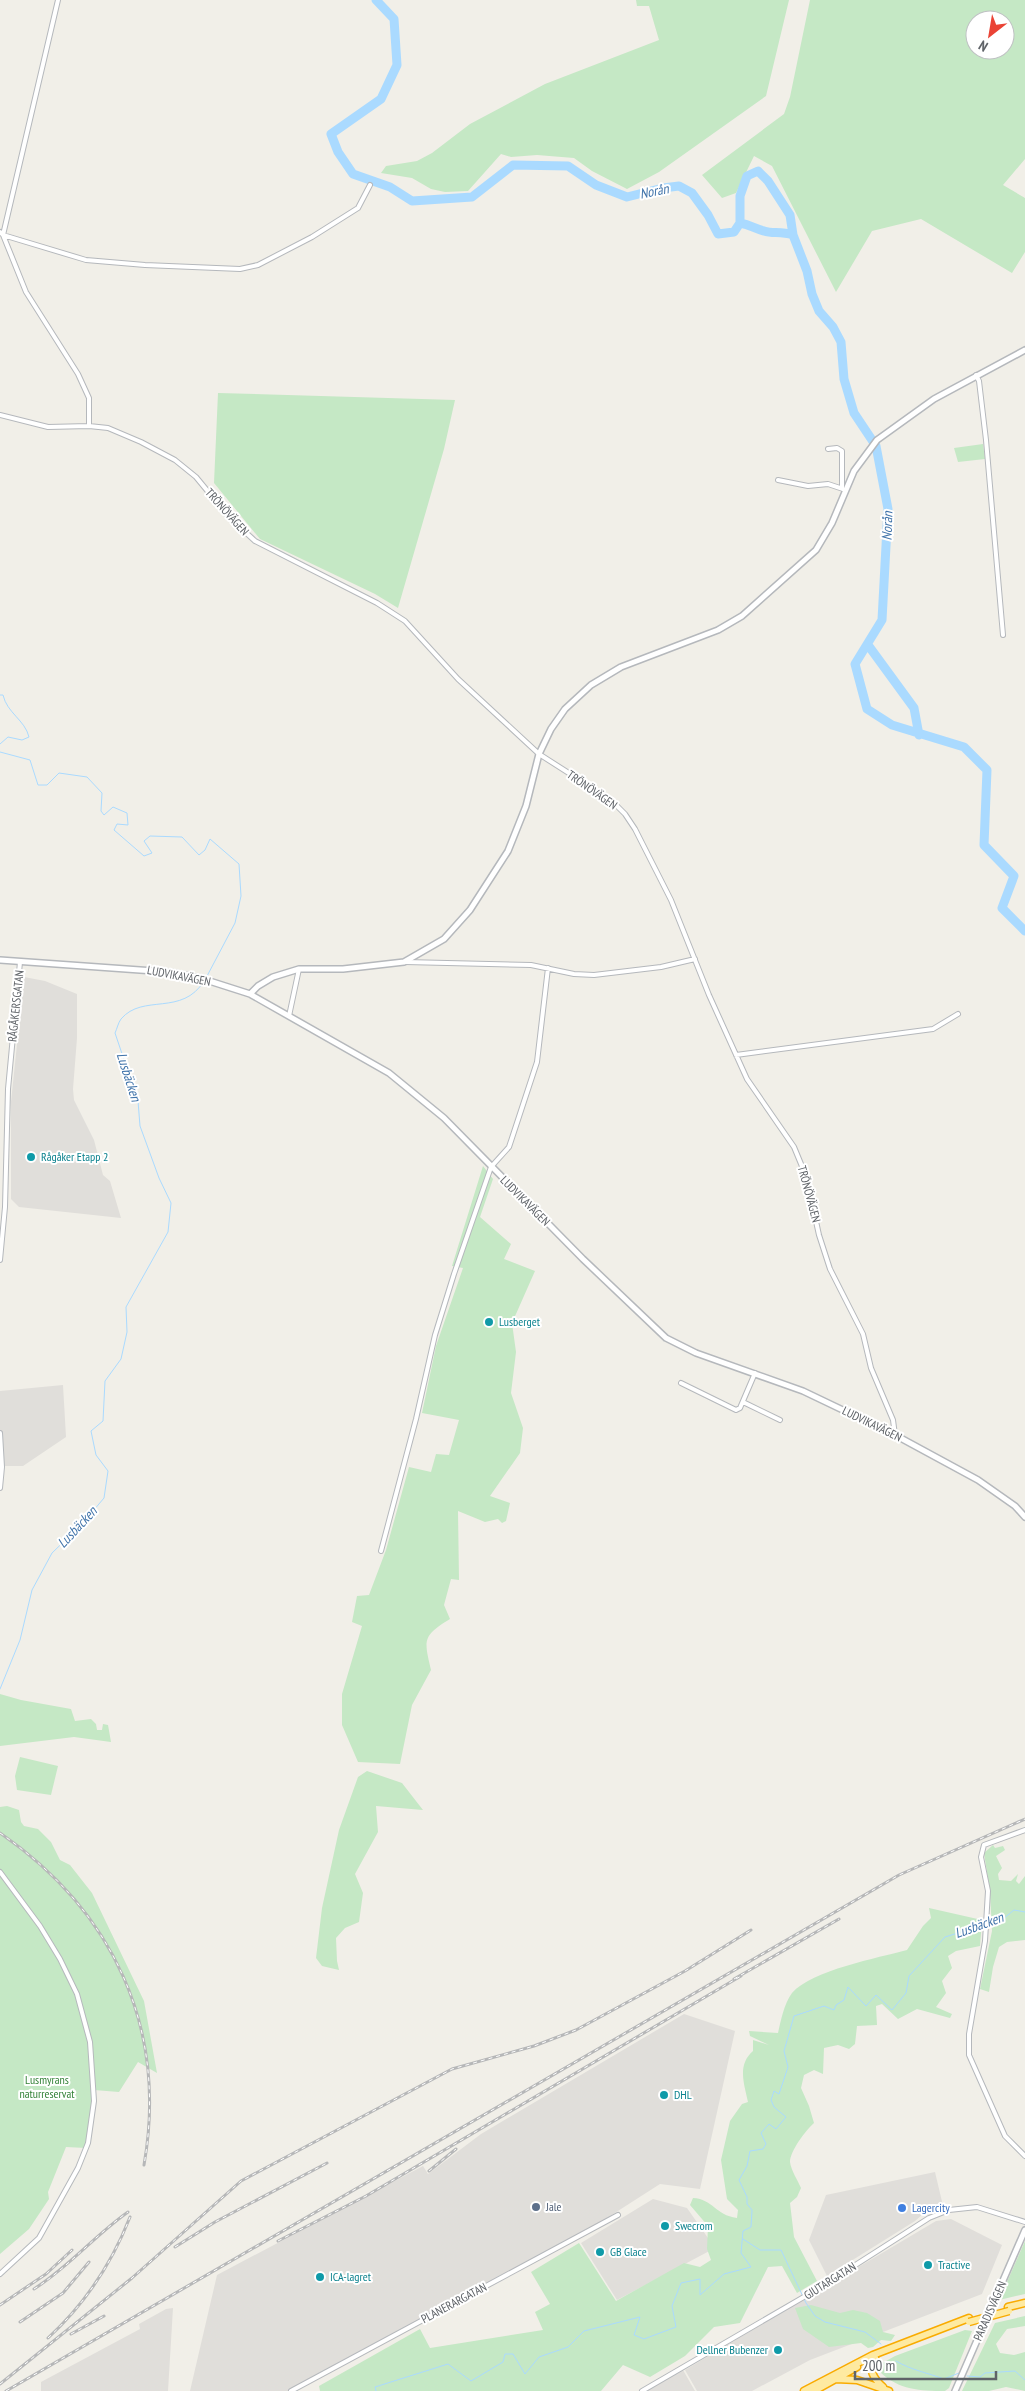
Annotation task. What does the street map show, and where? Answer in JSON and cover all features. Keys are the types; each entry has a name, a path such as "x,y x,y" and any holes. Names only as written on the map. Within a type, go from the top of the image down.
{"highway":[{"path":"804,2391 873,2355 968,2320 1025,2303"},
{"path":"1008,2309 1025,2307"},
{"path":"814,2391 875,2358 968,2320"},
{"path":"875,2358 870,2368 871,2373 887,2390"},
{"path":"835,2379 857,2380 887,2390"}],"street":[{"path":"58,0 2,234 26,292 78,374 90,398 89,426"},
{"path":"2,234 86,260 145,265 240,269 258,265 312,237 358,208 370,185"},
{"path":"404,962 444,939 470,910 508,851 526,806 539,754 558,718 574,699 591,685 626,665 718,630 758,604 816,550 832,523 844,489 854,472 867,451 886,432 976,375 1025,350"},
{"path":"976,375 979,381 986,440 1003,635"},
{"name":"TRÖNÖVÄGEN","path":"0,415 48,427 89,426 118,432 163,453 196,477 229,518 255,541 397,615 412,627 465,685 539,754 611,800 625,814 635,829 671,900 747,1079 794,1147 806,1176 819,1235 828,1260 863,1334 871,1368 893,1420 895,1435"},
{"path":"828,448 837,448 842,451 844,489"},
{"path":"778,480 808,486 828,484 844,489"},
{"path":"250,994 258,986 273,977 299,969 343,969 404,962 548,968 574,974 594,975 661,967 695,959"},
{"name":"LUDVIKAVÄGEN","path":"0,960 137,969 200,978 250,994 389,1073 444,1118 491,1167 661,1334 696,1353 802,1391 895,1435 978,1480 1015,1506 1025,1517"},
{"name":"RÅGÅKERSGATAN","path":"0,1260 5,1208 8,1089 20,962"},
{"path":"381,1551 416,1419 435,1335 491,1167 509,1146 537,1062 548,968"},
{"path":"289,1016 299,969"},
{"path":"736,1055 933,1029 958,1014"},
{"path":"681,1383 731,1408 738,1409 755,1373"},
{"path":"742,1402 780,1420"},
{"path":"0,1433 2,1467 0,1488"},
{"path":"1025,1830 984,1845 981,1857 988,1891 985,1941 969,2034 969,2055 1005,2136 1025,2156"},
{"path":"0,1872 40,1926 60,1959 77,1994 90,2042 94,2101 88,2143 49,2221 39,2238 0,2274"},
{"name":"GJUTARGATAN","path":"642,2391 821,2288 929,2218 949,2210 977,2207 1025,2222"},
{"name":"PLANERARGATAN","path":"291,2391 618,2215"},
{"name":"PARADISVÄGEN","path":"955,2391 1025,2230"}],"shaded area":[{"path":"24,977 45,981 77,994 74,1100 94,1140 103,1175 110,1181 121,1218 19,1207 11,1199 11,1102"},
{"path":"63,1385 66,1437 23,1466 0,1466 0,1391"},
{"path":"684,2014 735,2031 700,2189 660,2184 596,2225 291,2391 190,2391 217,2275 423,2166 428,2174 481,2134"},
{"path":"935,2172 944,2210 923,2214 915,2221 827,2276 809,2240 826,2195"},
{"path":"653,2199 687,2208 715,2248 617,2300 581,2243"},
{"path":"951,2219 1002,2245 982,2294 810,2360 752,2391 697,2391 685,2370 936,2221"},
{"path":"173,2308 168,2391 41,2391 41,2382 140,2329 139,2324 166,2309"},
{"path":"683,2370 695,2391 644,2391"}],"green space":[{"path":"636,0 789,0 766,96 659,172 627,189 592,171 574,158 537,155 511,157 501,154 468,191 445,192 431,189 412,178 381,173 386,166 417,161 432,153 470,124 545,84 659,40 649,6 637,6"},
{"path":"810,0 1025,0 1025,159 1003,185 1025,198 1025,252 1012,273 921,219 872,231 836,292 772,166 754,156 736,193 722,198 702,175 784,114 790,97"},
{"path":"218,393 455,400 444,449 398,608 375,594 260,539 214,483"},
{"path":"983,444 985,459 958,462 954,448"},
{"path":"483,1166 493,1179 480,1217 511,1244 504,1259 535,1271 512,1323 516,1352 511,1393 523,1428 520,1453 490,1496 510,1503 506,1521 502,1523 498,1519 485,1522 458,1511 459,1580 451,1579 444,1605 450,1619 434,1630 427,1640 427,1652 431,1670 412,1705 400,1764 358,1762 342,1725 342,1694 362,1626 352,1622 357,1596 369,1595 386,1550 409,1467 431,1472 436,1454 449,1455 459,1420 422,1413 436,1346 463,1268 452,1266"},
{"path":"0,1694 21,1700 71,1709 75,1721 91,1719 96,1724 97,1730 102,1730 103,1724 108,1725 111,1742 74,1737 0,1746"},
{"path":"20,1757 58,1766 51,1795 17,1790 15,1776"},
{"path":"367,1771 402,1783 423,1810 376,1806 378,1832 355,1874 363,1893 359,1922 345,1928 336,1938 339,1970 322,1966 316,1958 322,1908 339,1830 358,1777"},
{"name":"Lusmyrans naturreservat","path":"7,1806 19,1810 21,1822 24,1826 38,1829 51,1842 60,1860 70,1865 92,1893 144,2001 157,2073 138,2062 119,2092 94,2090 86,2148 66,2147 48,2192 49,2199 29,2229 0,2254 0,1807"},
{"path":"993,1845 995,1848 1003,1846 1005,1850 996,1856 1002,1868 998,1874 999,1880 1011,1881 1018,1874 1016,1881 1019,1884 1025,1876 1025,1940 1007,1942 999,1947 993,1967 989,1992 980,1989 992,1931 990,1892 984,1853"},
{"path":"929,1908 982,1920 980,1946 956,1951 948,1956 952,1968 942,1981 946,1993 936,2007 952,2014 950,2018 917,2009 898,2019 882,2004 876,2006 877,2025 857,2026 855,2044 849,2049 838,2045 824,2048 823,2074 814,2070 804,2075 801,2088 814,2123 799,2141 791,2157 790,2162 801,2188 797,2197 790,2203 794,2237 817,2281 797,2293 782,2266 768,2267 740,2323 714,2327 685,2356 650,2377 623,2365 601,2391 320,2391 319,2386 420,2329 430,2348 543,2330 535,2312 550,2304 531,2272 579,2243 616,2301 684,2263 700,2267 711,2260 707,2249 708,2226 690,2205 693,2198 700,2199 724,2214 737,2218 738,2210 727,2199 721,2160 730,2121 742,2104 748,2102 743,2068 748,2056 753,2051 753,2040 769,2045 750,2036 749,2031 778,2033 789,1997 801,1985 814,1978 846,1966 907,1950 923,1926 931,1918"},
{"path":"1025,2241 1025,2294 999,2300"},
{"path":"811,2305 840,2313 853,2310 867,2313 880,2321 883,2332 895,2335 891,2341 881,2340 873,2347 868,2348 861,2343 829,2347 803,2329 795,2308"},
{"path":"1025,2316 1025,2326 1007,2329 996,2344 1000,2353 1014,2355 1025,2352 1025,2391 1006,2387 989,2391 962,2391 995,2323"},
{"path":"965,2330 972,2331 949,2388 945,2391 927,2391 902,2386 880,2372 879,2365 895,2356"}],"waterway":[{"name":"Norån","path":"376,0 394,19 397,65 381,99 331,134 338,152 353,174 390,187 412,201 472,197 513,165 568,166 596,185 627,197 679,186 692,193 708,215 718,234 734,232 740,223 767,232 793,235 807,271 812,294 819,311 833,327 841,342 844,379 854,413 876,446 888,509 882,620 855,664 867,709 892,725 964,747 987,770 984,845 1014,876 1002,908 1025,931"},
{"path":"740,223 740,196 747,176 758,171 768,181 790,215 793,235"},
{"name":"Norån","path":"868,645 914,708 919,735"},
{"name":"Lusbäcken","path":"0,695 3,695 8,707 24,726 29,737 22,740 8,737 0,744"},
{"name":"Lusbäcken","path":"0,752 30,760 38,785 47,785 59,773 87,777 102,793 101,811 104,815 113,807 127,813 128,825 117,824 114,830 144,856 152,853 144,841 150,836 182,837 199,855 205,850 210,839 239,864 241,896 235,923 206,978"},
{"name":"Lusbäcken","path":"0,1689 20,1640 32,1590 52,1553 82,1524 104,1498 108,1471 96,1455 91,1431 103,1421 105,1381 121,1359 127,1332 126,1307 168,1232 171,1203 159,1178 140,1126 138,1101 115,1033 121,1019 130,1011 140,1007 174,1002 185,998 195,992 204,981"},
{"name":"Lusbäcken","path":"987,1924 1003,1919 1014,1910 1025,1912"},
{"name":"Lusbäcken","path":"376,2391 375,2387 448,2364 471,2381 503,2362 505,2354 513,2354 525,2374 539,2357 568,2347 584,2331 640,2317 634,2335 644,2339 676,2327 672,2306 681,2283 700,2279 700,2295 724,2274 751,2267 741,2253 743,2231 751,2227 752,2210 747,2204 747,2197 739,2180 747,2166 750,2151 763,2149 766,2144 761,2133 769,2124 776,2129 786,2117 774,2107 771,2100 774,2091 779,2094 788,2067 784,2051 794,2016 824,2006 834,2010 836,2005 844,2000 848,1987 866,2006 876,1995 892,2010 906,1993 909,1976 945,1937 984,1925"},
{"path":"743,2239 760,2250 781,2250 806,2303 815,2316 825,2322 865,2332 881,2344"},
{"path":"896,2361 944,2379 959,2373"},
{"path":"967,2376 980,2377 985,2373 1015,2371 1025,2380"}],"railway":[{"path":"6,2391 899,1875 1025,1819"},
{"path":"0,1833 40,1864 74,1899 102,1936 123,1977 139,2020 148,2066 149,2115 144,2165"},
{"path":"734,1979 839,1919"},
{"path":"0,2384 132,2278 241,2181 452,2069 534,2046 576,2030 685,1971 751,1930"},
{"path":"278,2241 366,2196 741,1976"},
{"path":"429,2171 456,2149"},
{"path":"175,2247 215,2222 327,2163"},
{"path":"34,2289 59,2271 128,2212"},
{"path":"48,2338 74,2311 96,2282 115,2251 130,2217"},
{"path":"0,2305 46,2274 72,2250"},
{"path":"20,2322 63,2293 89,2262"},
{"path":"71,2334 104,2316"}],"place":[{"name":"Rågåker Etapp 2","path":"31,1157"},
{"name":"Lusberget","path":"489,1322"},
{"name":"DHL","path":"664,2095"},
{"name":"Jale","path":"536,2207"},
{"name":"Lagercity","path":"902,2208"},
{"name":"Swecrom","path":"665,2226"},
{"name":"GB Glace","path":"600,2252"},
{"name":"Tractive","path":"928,2265"},
{"name":"ICA-lagret","path":"320,2277"},
{"name":"Dellner Bubenzer","path":"778,2350"}]}
